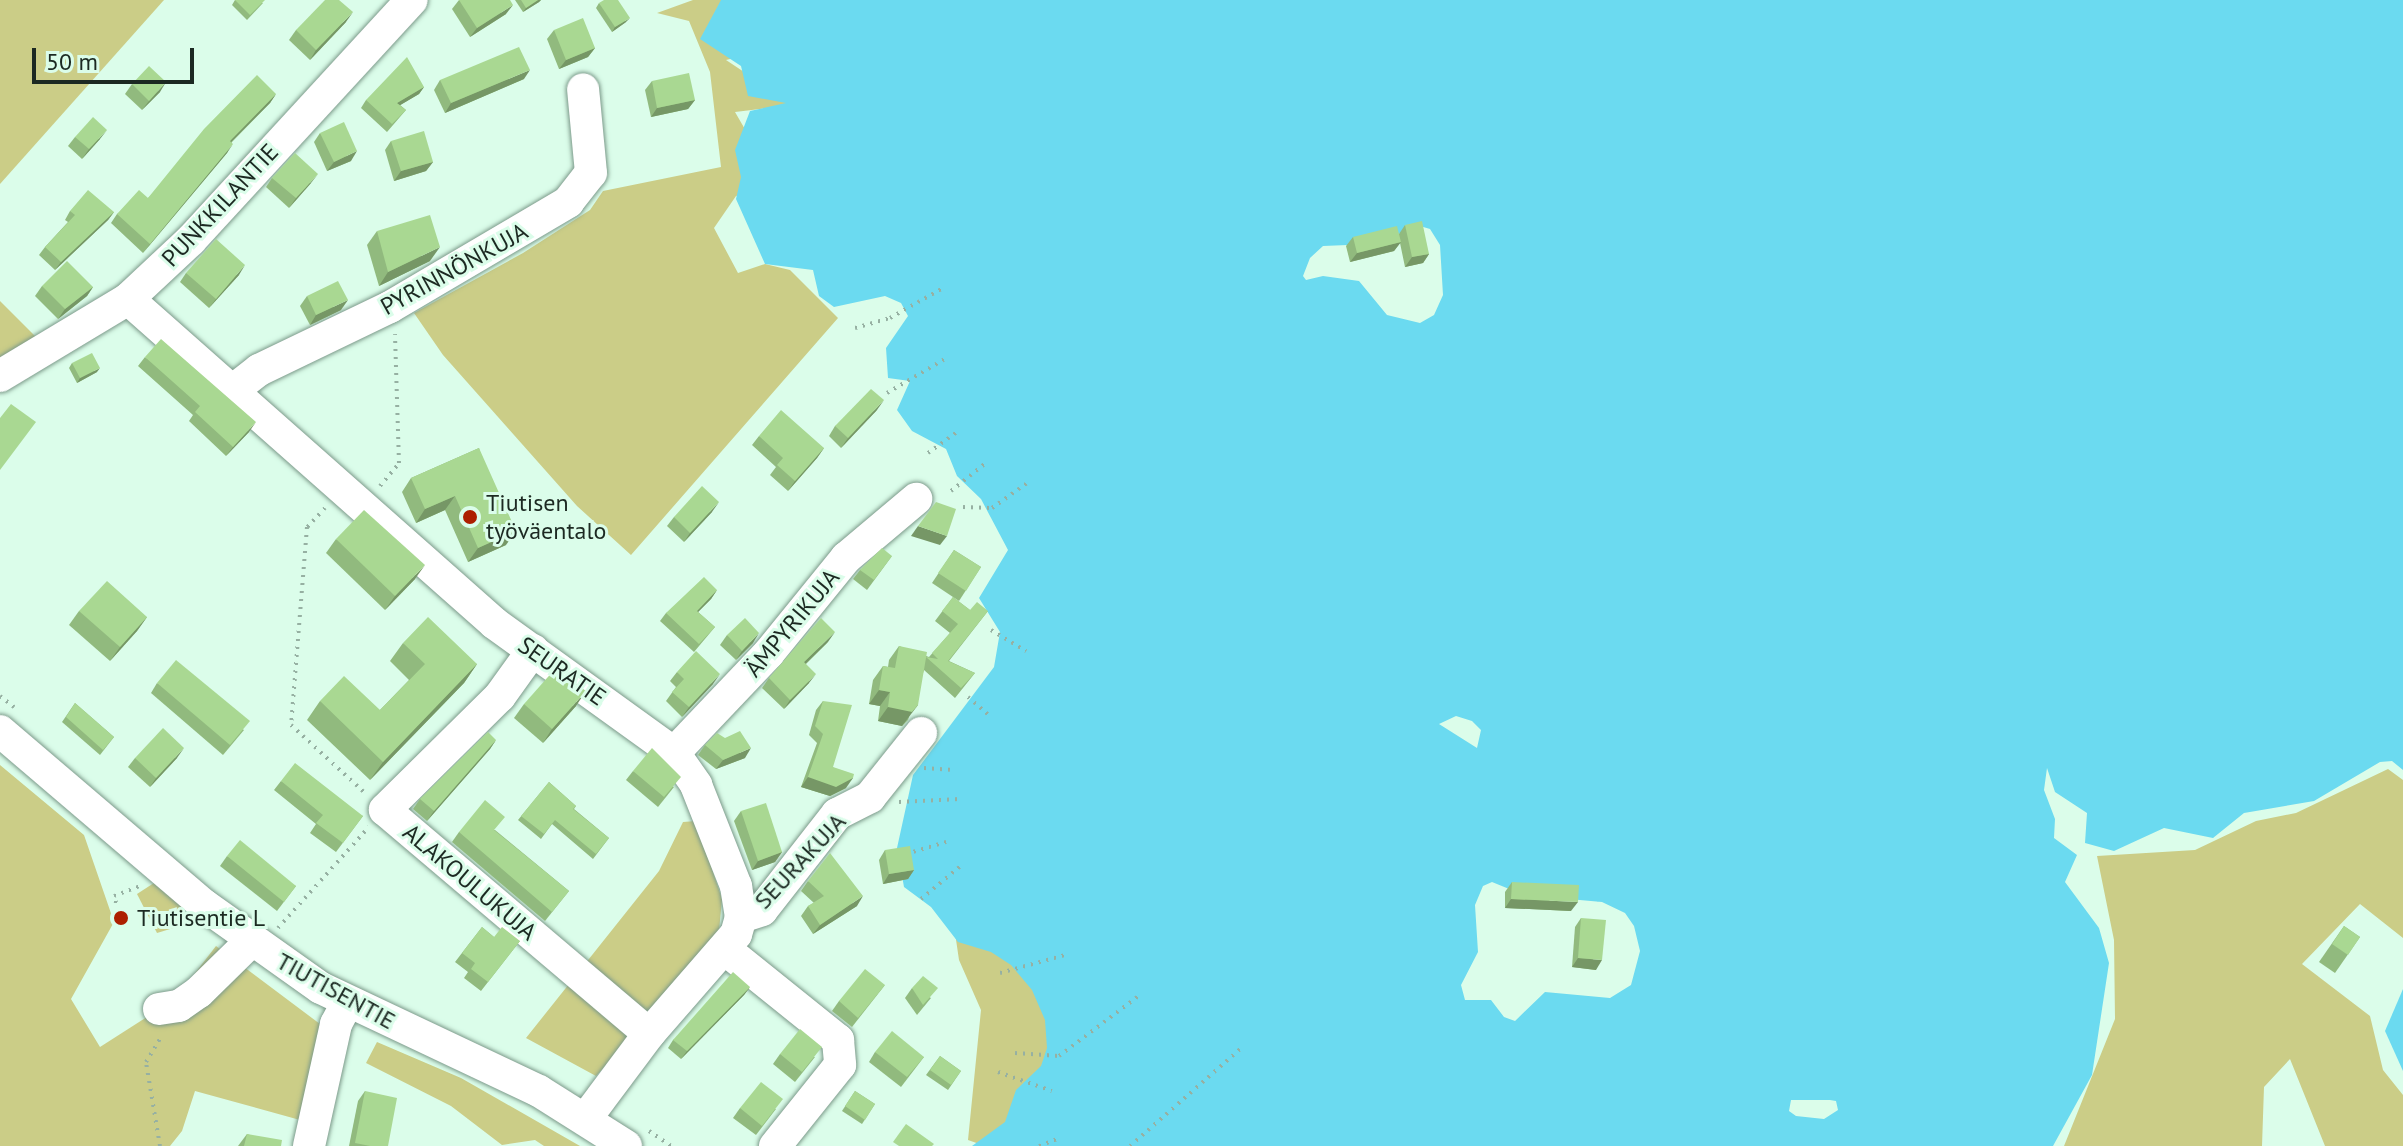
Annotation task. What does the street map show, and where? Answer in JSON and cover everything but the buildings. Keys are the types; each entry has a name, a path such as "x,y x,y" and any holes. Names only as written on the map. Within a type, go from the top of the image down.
{"street":[{"name":"PUNKKILANTIE","path":"0,376 128,299 191,240 412,0"},
{"name":"PYRINNÖNKUJA","path":"232,391 259,370 390,307 568,202 591,173 583,89"},
{"name":"SEURATIE","path":"128,299 494,623 674,753 696,785 736,886 741,917"},
{"name":"ÄMPYRIKUJA","path":"674,753 768,654 846,558 916,499"},
{"name":"ALAKOULUKUJA","path":"533,650 500,696 385,810 649,1034"},
{"name":"TIUTISENTIE","path":"12,724 265,931 347,1003 636,1138"},
{"name":"SEURAKUJA","path":"741,917 762,910 837,814 870,797 918,746"},
{"path":"587,1117 649,1034 726,950 741,917"},
{"path":"165,1016 199,992 265,931"},
{"path":"726,950 838,1040 840,1065 775,1146"},
{"path":"309,1146 336,1024 347,1003"}],"path":[{"path":"855,328 890,318 943,288"},
{"path":"289,938 265,931 385,810 291,725 307,527 399,463 390,307"},
{"path":"887,393 948,357"},
{"path":"928,453 960,430"},
{"path":"951,491 987,462"},
{"path":"963,507 992,508 1027,483"},
{"path":"991,630 1026,651"},
{"path":"0,696 12,724"},
{"path":"968,697 991,717"},
{"path":"918,746 922,768 950,770"},
{"path":"890,802 960,799"},
{"path":"904,854 946,842"},
{"path":"921,899 963,864"},
{"path":"114,896 121,918"},
{"path":"1000,973 1065,955"},
{"path":"1015,1053 1059,1056 1140,995"},
{"path":"160,1146 146,1062 165,1016"},
{"path":"1130,1146 1241,1048"},
{"path":"998,1072 1052,1091"},
{"path":"636,1138 671,1146"},
{"path":"1039,1146 1060,1138"}],"green space":[{"path":"0,0 164,0 0,184"},
{"path":"693,0 726,0 782,46 726,60 794,105 735,112 776,183 736,196 714,228 738,273 765,264 790,270 838,318 631,555 577,506 443,355 414,313 523,253 590,210 603,191 721,167 710,72 689,21 657,13"},
{"path":"0,301 38,339 0,364"},
{"path":"0,765 84,835 114,922 71,999 100,1047 175,999 216,946 324,1027 300,1120 195,1091 182,1131 170,1146 0,1146"},
{"path":"2388,769 2403,780 2403,938 2360,904 2302,964 2370,1016 2383,1070 2403,1095 2403,1146 2325,1146 2290,1059 2264,1087 2262,1146 2064,1146 2115,1019 2114,940 2097,856 2195,850 2256,821 2296,813"},
{"path":"696,821 722,899 718,942 596,1076 526,1038 659,871 683,822"},
{"path":"157,881 186,906 180,926 157,933 137,894"},
{"path":"954,926 1033,954 1070,1064 1046,1099 1055,1146 985,1146 968,1140 981,1010 959,960"},
{"path":"377,1042 461,1078 580,1146 544,1146 535,1140 502,1145 451,1106 366,1063"}],"water":[{"path":"721,0 2403,0 2403,770 2392,761 2380,762 2314,801 2244,813 2213,838 2164,828 2114,851 2085,843 2087,813 2055,792 2047,768 2044,790 2055,819 2054,838 2077,855 2065,882 2099,928 2109,963 2092,1075 2053,1146 972,1146 1005,1122 1016,1090 1041,1066 1047,1048 1045,1020 1032,990 1011,965 991,952 958,942 931,907 904,887 897,848 913,775 994,667 1000,632 979,598 1008,550 981,499 957,476 946,449 912,431 897,410 910,381 888,378 886,348 908,316 901,303 885,296 834,307 819,296 813,270 765,264 736,199 741,177 735,150 750,111 786,103 748,96 741,66 700,39","holes":["1420,226 1430,229 1440,245 1443,295 1434,315 1420,323 1387,315 1359,281 1323,276 1306,280 1303,276 1310,258 1323,246 1372,244","1456,716 1472,721 1481,730 1477,748 1439,724","1492,882 1524,895 1602,902 1625,913 1634,926 1640,951 1631,985 1610,998 1545,992 1515,1021 1504,1017 1491,1000 1465,1000 1461,985 1478,952 1475,905 1483,886","1791,1100 1836,1101 1838,1110 1824,1119 1796,1116 1789,1111"]},
{"path":"2403,989 2403,1071 2385,1031"}],"place":[{"name":"Tiutisen työväentalo","path":"470,517"},
{"name":"Tiutisentie L","path":"121,918"}]}
